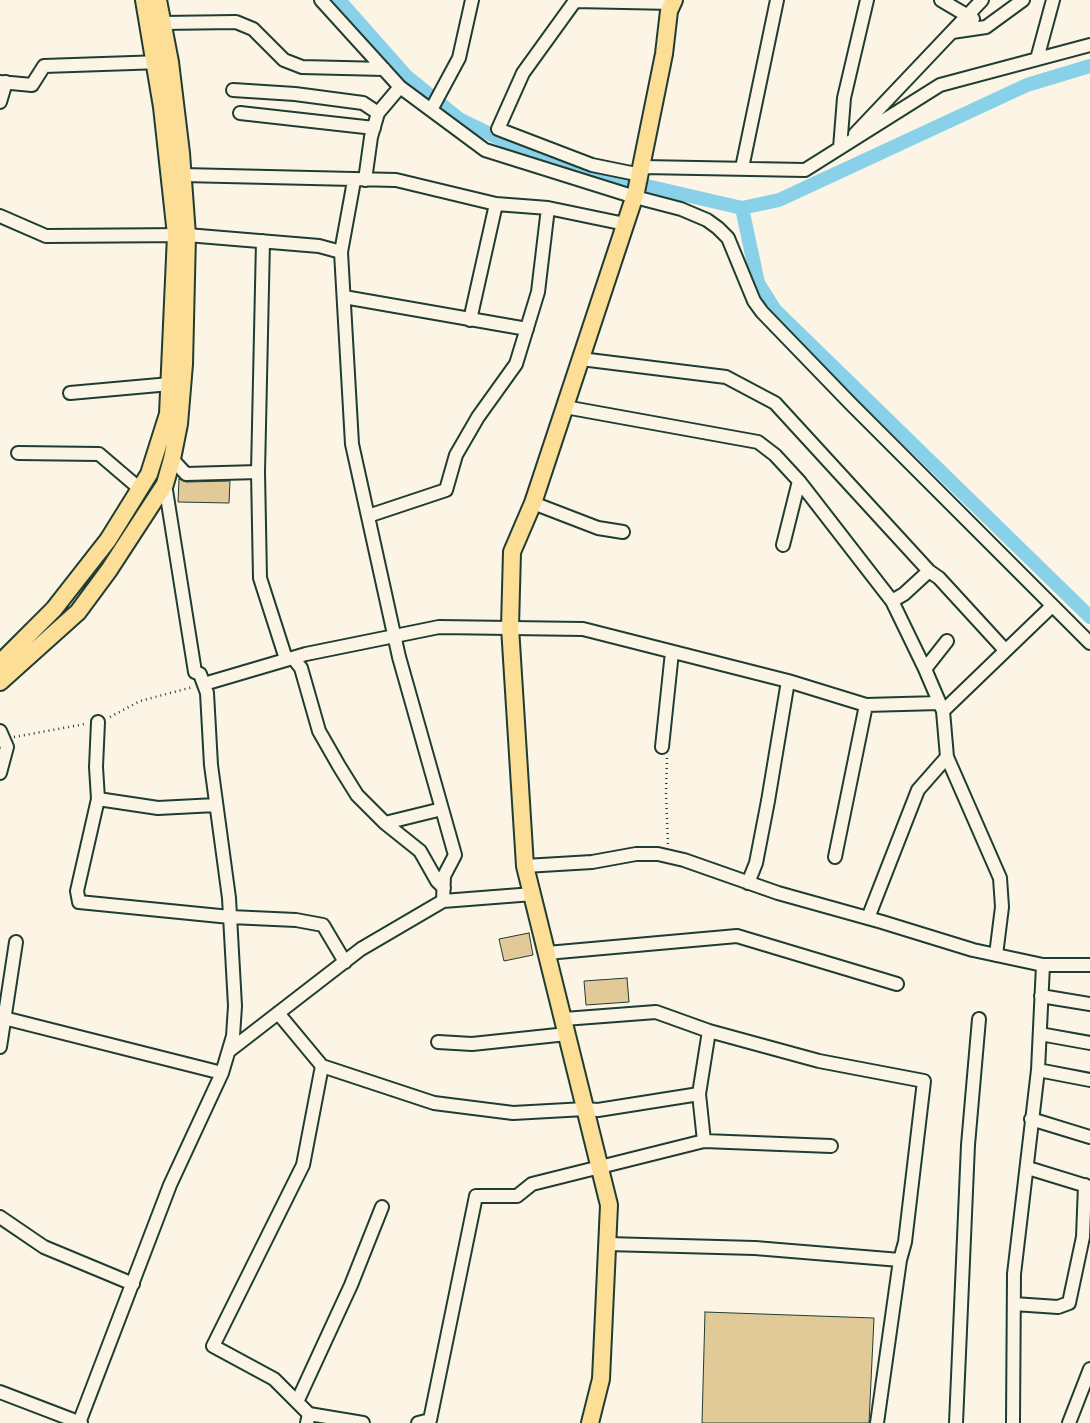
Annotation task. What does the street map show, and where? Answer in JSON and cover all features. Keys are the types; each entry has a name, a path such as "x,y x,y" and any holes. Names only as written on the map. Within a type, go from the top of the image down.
{"main road":[{"path":"0,663 54,609 108,540 149,474 168,414 181,235 183,175 162,62 144,0"},
{"path":"0,682 78,612 109,570 165,484 172,459 179,424 184,364 181,235 162,62 162,22 158,0"},
{"path":"590,1423 601,1379 609,1205 525,866 510,627 512,552 533,503 639,181 670,11 674,1"}],"street":[{"path":"321,0 400,88 485,150 639,181 742,168 805,170 940,85 1090,45"},
{"path":"431,110 459,58 472,0"},
{"path":"742,168 777,0"},
{"path":"840,148 844,98 867,0"},
{"path":"941,0 986,27"},
{"path":"840,148 982,0"},
{"path":"952,32 986,27 1023,0"},
{"path":"1037,59 1053,0"},
{"path":"674,1 575,1 572,3 523,73 498,129 639,181 680,209 706,220 723,233 728,238 754,302 762,312 1090,643"},
{"path":"162,22 236,22 253,29 284,60 302,67 384,69"},
{"path":"0,102 3,82 32,86 44,66 162,62"},
{"path":"400,88 378,113 359,180 342,252 344,297 352,444 394,635 456,856 444,876 443,895"},
{"path":"232,90 363,103 378,113"},
{"path":"240,113 374,128"},
{"path":"183,175 396,180 496,204 548,208 625,224"},
{"path":"470,320 496,204"},
{"path":"368,516 446,490 456,455 478,417 516,364 538,292 548,208"},
{"path":"0,216 46,236 181,235 319,246 342,252"},
{"path":"263,241 258,472 260,578 286,659 293,658"},
{"path":"344,297 527,329"},
{"path":"581,359 726,377 776,403 928,571 939,578 1005,650"},
{"path":"70,393 170,384"},
{"path":"565,407 758,442 775,454 799,481 892,601 941,707 947,757 1000,878 1002,907 996,955"},
{"path":"18,453 99,454 140,488"},
{"path":"172,459 186,474 258,472"},
{"path":"783,545 799,481"},
{"path":"0,1392 79,1423 170,1185 222,1073 233,1036 235,1006 230,898 211,765 207,693 200,674 195,672 192,658 165,484"},
{"path":"533,503 598,528 623,532"},
{"path":"892,601 904,594 928,571"},
{"path":"204,684 293,658 394,635 439,627 583,629 788,680 866,705 941,707 1052,606"},
{"path":"925,669 947,641"},
{"path":"665,751 672,652"},
{"path":"293,658 301,668 319,731 357,795 385,824 420,851 443,895"},
{"path":"748,883 756,863 763,828 788,680"},
{"path":"835,857 866,705"},
{"path":"98,722 96,767 98,800 77,891 79,902 296,920 323,925 345,962"},
{"path":"0,731 7,747 0,773"},
{"path":"868,918 918,790 947,757"},
{"path":"98,800 158,808 216,805"},
{"path":"385,824 442,808"},
{"path":"525,866 592,862 636,854 658,854 669,856 778,894 868,918 973,950 1043,965 1090,965"},
{"path":"229,1051 361,949 443,895 533,894"},
{"path":"548,953 737,936 897,984"},
{"path":"0,1047 2,1017 16,942"},
{"path":"1013,1423 1015,1265 1028,1168 1031,1119 1038,1070 1043,965"},
{"path":"1041,996 1090,1004"},
{"path":"438,1042 472,1044 656,1012 709,1031 819,1060 924,1080 905,1242 900,1260 877,1423"},
{"path":"278,1013 322,1066 434,1103 513,1113 598,1110 699,1094"},
{"path":"2,1017 222,1073"},
{"path":"956,1423 968,1145 979,1019"},
{"path":"704,1141 699,1094 709,1031"},
{"path":"1040,1034 1090,1043"},
{"path":"322,1066 303,1165 213,1346 274,1379 297,1402 308,1419 363,1423"},
{"path":"1038,1070 1090,1080"},
{"path":"1031,1119 1090,1137"},
{"path":"418,1423 430,1420 476,1196 517,1196 532,1184 704,1141 831,1146"},
{"path":"1014,1304 1058,1307 1069,1303 1083,1237 1087,1186 1028,1168"},
{"path":"297,1402 351,1285 382,1207"},
{"path":"0,1217 44,1246 133,1284"},
{"path":"607,1244 755,1248 900,1260"},
{"path":"1069,1423 1090,1369"}],"path":[{"path":"665,751 669,856"}],"building":[{"path":"179,479 186,482 230,481 229,503 178,502"},
{"path":"529,933 533,955 504,961 499,939"},
{"path":"627,978 629,1002 586,1005 584,981"},
{"path":"705,1312 874,1318 869,1423 702,1423"}],"waterway":[{"path":"339,0 406,76 459,119 533,155 599,175 742,208 779,200 1027,85 1090,66"},
{"path":"742,208 758,283 775,310 1090,617"}]}
